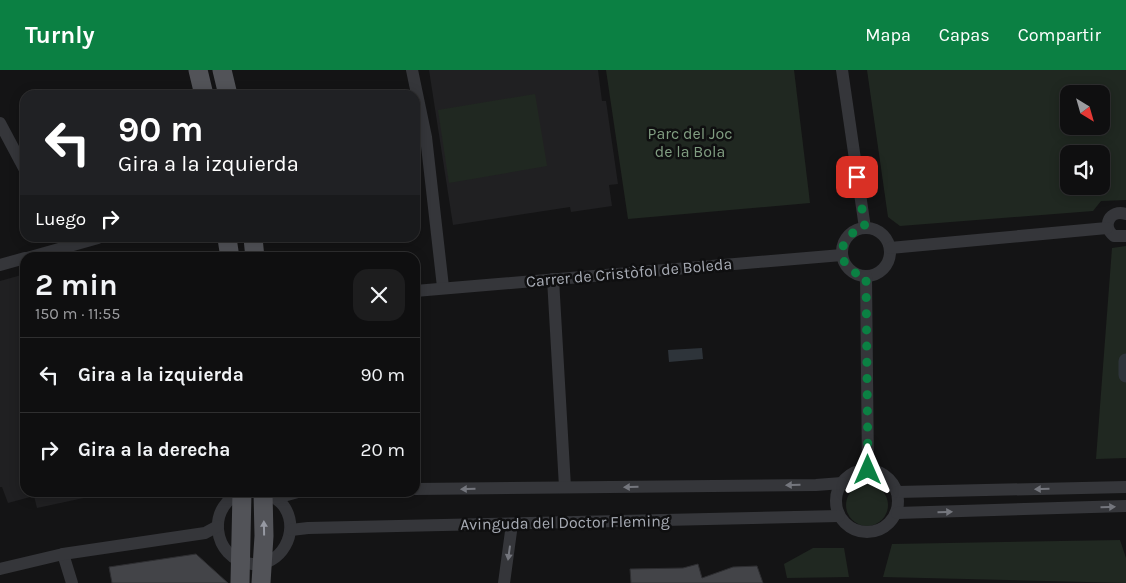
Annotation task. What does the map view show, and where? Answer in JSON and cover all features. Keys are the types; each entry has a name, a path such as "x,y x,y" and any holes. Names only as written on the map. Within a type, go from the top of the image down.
{"main road":[{"path":"198,70 203,90"},
{"path":"222,70 227,90"},
{"path":"240,583 243,497"},
{"path":"261,583 268,497"}],"street":[{"path":"412,70 416,90"},
{"path":"842,70 865,228"},
{"path":"420,108 426,137 443,287"},
{"path":"0,122 20,160"},
{"path":"1126,214 1120,212 1112,215 1107,223 1107,228 1114,236 1126,236"},
{"path":"890,248 1107,228"},
{"path":"858,229 872,229 884,236 890,248 888,260 882,269 866,276 860,275 848,267 842,255 844,242 848,236 858,229"},
{"path":"40,252 63,242"},
{"name":"Carrer de Cristòfol de Boleda","path":"420,289 842,255"},
{"path":"0,266 20,260"},
{"path":"866,276 868,470"},
{"path":"553,279 565,488"},
{"path":"868,470 885,475 892,481 899,503 896,513 889,524 882,529 866,533 846,525 840,516 836,499 842,483 853,473 868,470"},
{"name":"Avinguda del Doctor Fleming","path":"420,490 816,485 842,483"},
{"path":"897,492 1126,487"},
{"path":"236,497 222,509 218,526 219,540 228,554 241,562 261,564 273,559 282,552 287,544 291,530 285,507 272,497"},
{"path":"896,513 1126,506"},
{"name":"Avinguda del Doctor Fleming","path":"291,530 308,528 840,516"},
{"path":"504,583 512,524"},
{"path":"0,569 63,554 205,533 218,526"},
{"path":"205,533 219,540"},
{"path":"63,554 72,583"}],"shaded area":[{"path":"429,70 598,70 602,101 606,101 618,184 609,185 612,206 571,212 570,207 453,225"},
{"path":"20,275 20,497 30,497 8,503 2,487 0,487 0,281"},
{"path":"702,348 703,359 669,362 668,350"},
{"path":"34,497 88,497 37,508"}],"green space":[{"name":"Parc del Joc de la Bola","path":"606,70 794,70 810,203 628,219"},
{"path":"867,70 1126,70 1126,200 1101,201 1093,211 900,226 888,217"},
{"path":"535,94 547,166 449,183 438,110"},
{"path":"1126,246 1126,458 1096,459 1112,248"},
{"path":"867,484 882,490 888,505 882,520 867,526 852,520 846,505 852,490"},
{"path":"1120,540 1126,558 1126,583 883,577 892,544"},
{"path":"813,548 844,548 849,577 787,578 784,564"}],"building":[{"path":"196,554 228,583 112,583 109,567"},
{"path":"698,564 702,578 733,567 757,566 763,583 631,583 630,569 683,568"}],"waterway":[{"path":"1126,361 1126,375"}],"route":[{"path":"857,177 865,228 858,229 848,236 842,248 842,255 844,262 853,272 866,276 868,470"}]}
